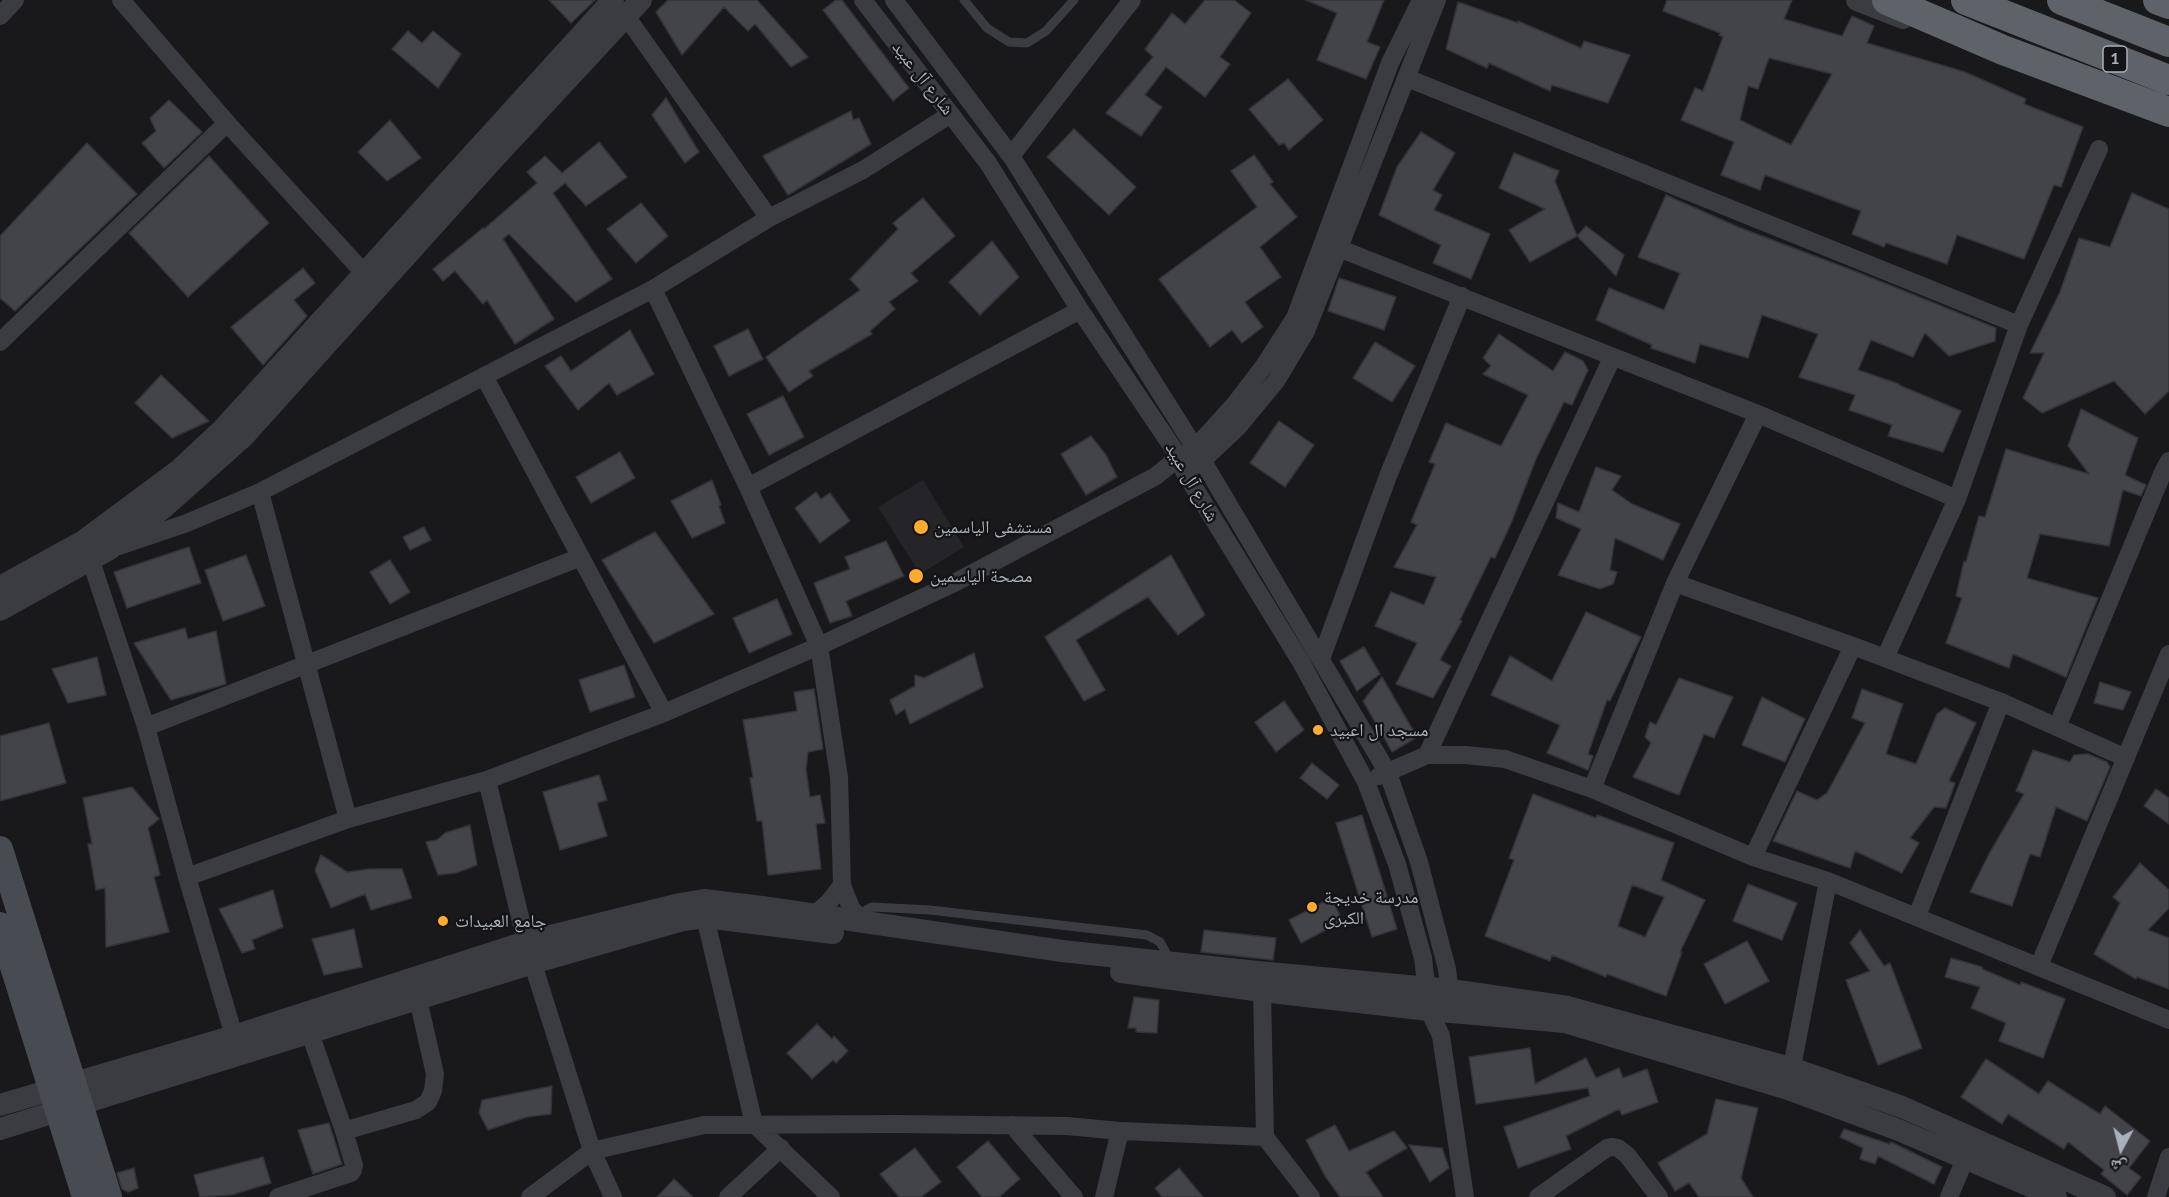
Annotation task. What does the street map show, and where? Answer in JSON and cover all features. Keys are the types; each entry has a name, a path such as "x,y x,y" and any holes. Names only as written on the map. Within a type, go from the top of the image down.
{"highway":[{"path":"1887,0 2003,50 2169,112"},
{"name":"1","path":"1966,0 2169,80"},
{"name":"1","path":"2063,0 2169,42"},
{"path":"2158,0 2169,4"}],"main road":[{"path":"0,849 66,1096 85,1197"},
{"path":"0,925 66,1096 109,1197"}],"street":[{"path":"0,16 15,0"},
{"path":"122,0 227,123 364,273"},
{"name":"شارع آل عبيد","path":"863,0 988,163 1080,310 1190,459 1321,659 1389,773 1419,862 1447,969 1439,1000"},
{"path":"1011,156 1132,0"},
{"path":"1190,459 1235,405 1295,318 1390,63 1421,0"},
{"path":"187,877 348,819 487,780 664,713 819,646 954,583 1190,459 1238,427 1276,381 1306,331 1437,0"},
{"path":"1857,0 1943,33 2003,50"},
{"name":"شارع آل عبيد","path":"902,3 1011,156 1190,459 1366,782 1397,864 1423,958 1439,1000"},
{"path":"627,5 769,218"},
{"path":"0,587 82,542 179,470 223,429 364,273 627,5"},
{"path":"100,556 162,509 244,436 488,165 627,5"},
{"path":"1407,78 2019,325"},
{"path":"0,610 100,556 187,524 260,492 653,289 769,218 863,170 951,114"},
{"path":"0,342 227,123"},
{"path":"1885,658 1957,500 2019,325 2099,149"},
{"path":"1338,248 1758,414 1957,500"},
{"path":"653,289 748,487 819,646 839,777 842,885 851,908 864,922"},
{"path":"1321,659 1388,476 1462,296"},
{"path":"748,487 1080,310"},
{"path":"1427,755 1612,358"},
{"path":"484,376 664,713"},
{"path":"1592,789 1675,583 1758,414"},
{"path":"2057,727 2167,470"},
{"path":"260,492 348,819"},
{"path":"100,556 187,877 234,1036"},
{"path":"146,727 581,557"},
{"path":"1675,583 1853,646 2001,702 2126,758"},
{"path":"1753,857 1853,646"},
{"path":"2039,966 2169,654"},
{"path":"1917,916 2001,702"},
{"path":"1366,782 1427,755 1464,755 1504,759 1592,789 1753,857 1828,881 2169,1020"},
{"path":"487,780 529,953 592,1151 613,1197"},
{"path":"1789,1079 1828,881"},
{"path":"814,915 829,902 842,885"},
{"path":"705,909 1262,991 1439,1000"},
{"path":"705,909 754,1124 831,1197"},
{"path":"0,1129 66,1096 234,1036 529,953 683,920 705,909 814,915 1062,951 1171,962 1439,1000 1565,1022 1902,1107 2105,1197"},
{"path":"0,1105 66,1096 310,1033 418,999 529,953"},
{"path":"1262,991 1265,1137 1311,1197"},
{"path":"344,1131 416,1110 428,1102 433,1091 435,1074 418,999"},
{"path":"1439,1000 1441,1036 1465,1197"},
{"path":"278,1197 351,1173 354,1165 310,1033"},
{"path":"1789,1079 1896,1129 2056,1197"},
{"path":"530,1197 592,1151 704,1125 1067,1126 1120,1131 1265,1137"},
{"path":"1012,1125 1074,1197"},
{"path":"1104,1197 1120,1131"},
{"path":"1538,1197 1607,1148 1613,1147 1627,1155 1659,1197"},
{"path":"728,1197 781,1148"},
{"path":"2156,1197 2169,1157"},
{"path":"1949,1197 1965,1159"}],"lane":[{"path":"964,0 987,28 1009,42 1026,42 1046,31 1074,0"}],"shaded area":[{"name":"مستشفى الياسمين","path":"923,480 964,547 920,574 878,507"}],"building":[{"path":"549,0 595,0 571,23"},
{"path":"668,0 757,0 808,57 791,67 755,24 748,31 724,7 682,55 656,12"},
{"path":"836,0 842,0 909,88 893,101 823,10"},
{"path":"1205,0 1234,0 1251,13 1220,57 1230,64 1205,97 1166,67 1145,95 1162,107 1141,136 1106,113 1153,57 1145,49 1172,13 1185,24"},
{"path":"1306,0 1384,0 1367,42 1380,47 1366,79 1317,60 1337,13"},
{"path":"1667,0 1792,0 1784,19 1842,36 1852,16 1874,26 1867,43 1965,72 2026,99 2024,104 2083,127 2061,187 2054,185 2024,259 1957,235 1947,264 1886,243 1884,247 1852,234 1861,211 1765,175 1760,190 1721,175 1734,142 1681,120 1695,88 1703,91 1723,37 1719,35 1720,33 1663,11","holes":["1769,58 1832,74 1791,145 1740,120 1748,86 1758,89"]},
{"path":"1458,2 1518,23 1518,21 1581,48 1584,41 1630,55 1608,103 1552,85 1550,91 1489,63 1487,68 1446,49"},
{"path":"408,31 422,43 433,31 461,54 438,88 392,49"},
{"path":"1288,79 1323,120 1289,150 1284,143 1279,145 1249,109"},
{"path":"666,98 699,152 685,163 652,115"},
{"path":"169,100 202,132 164,168 142,143 156,131 150,118"},
{"path":"851,111 853,120 859,118 871,144 788,195 763,156"},
{"path":"390,120 421,158 387,181 358,152"},
{"path":"1074,129 1136,187 1109,215 1047,157"},
{"path":"1421,132 1455,153 1433,190 1442,195 1434,210 1490,234 1471,279 1433,263 1441,245 1379,215 1397,167"},
{"path":"599,142 627,177 586,206 565,183 553,193 612,279 576,302 509,234 503,239 554,319 515,344 487,300 483,304 455,271 443,281 433,269 537,183 527,172 545,156 562,173"},
{"path":"87,143 137,194 15,311 0,298 0,236"},
{"path":"1514,153 1559,171 1555,181 1577,236 1530,262 1509,230 1545,209 1499,188"},
{"path":"1254,155 1273,182 1270,184 1297,217 1260,247 1281,277 1245,302 1263,327 1242,343 1232,330 1210,347 1159,279 1257,207 1231,171"},
{"path":"209,156 269,223 188,297 129,233"},
{"path":"2132,193 2169,209 2169,391 2145,414 2114,381 2042,413 2023,398 2044,353 2030,353 2060,292 2079,238 2110,247"},
{"path":"1666,195 1738,227 1996,328 1995,341 1949,356 1925,333 1913,357 1871,340 1858,370 1899,384 1961,411 1943,452 1888,436 1892,425 1849,410 1855,395 1799,377 1818,334 1762,315 1748,358 1700,344 1695,363 1651,348 1652,345 1596,320 1609,288 1664,310 1680,273 1638,257"},
{"path":"923,198 955,236 911,273 918,281 889,302 895,309 870,331 872,334 809,371 813,376 789,392 766,357 860,290 850,279 898,229 893,223"},
{"path":"641,203 668,236 636,263 607,229"},
{"path":"1586,226 1624,255 1616,276 1577,236"},
{"path":"992,241 1019,277 980,315 949,282"},
{"path":"303,268 315,283 294,300 307,316 263,365 231,327"},
{"path":"1339,278 1396,297 1384,330 1328,311"},
{"path":"748,329 763,359 729,376 714,346"},
{"path":"630,330 654,374 617,395 609,383 578,410 545,366 561,356 571,371"},
{"path":"1499,334 1553,371 1565,352 1583,361 1588,370 1572,405 1564,402 1536,459 1495,558 1491,557 1460,620 1462,621 1440,660 1451,666 1433,698 1396,684 1417,643 1375,626 1391,592 1424,605 1436,577 1394,567 1417,525 1411,522 1435,464 1429,462 1446,423 1501,446 1528,395 1483,374 1491,366 1483,358"},
{"path":"1375,342 1415,366 1392,402 1353,378"},
{"path":"161,375 209,421 172,438 135,403"},
{"path":"783,396 804,437 769,455 747,414"},
{"path":"2081,409 2138,438 2125,475 2146,485 2141,496 2123,490 2109,546 2040,534 2027,578 2098,598 2066,677 2013,654 2009,668 1946,643 1962,598 1956,596 1964,561 1966,562 1979,516 1985,517 2006,449 2089,474 2068,446"},
{"path":"1279,421 1314,445 1285,487 1250,463"},
{"path":"1091,436 1106,455 1117,477 1086,495 1061,454"},
{"path":"620,452 635,478 591,503 576,477"},
{"path":"1596,467 1621,476 1612,490 1632,504 1680,524 1663,560 1615,538 1610,570 1617,572 1613,584 1600,589 1558,575 1581,529 1556,518 1558,503 1579,512"},
{"path":"712,480 725,523 692,538 671,501"},
{"path":"816,492 821,499 830,493 850,521 820,543 795,508"},
{"path":"424,527 431,540 410,550 403,537"},
{"path":"655,532 714,614 654,643 602,560"},
{"path":"886,541 904,576 846,601 852,616 830,623 814,583 850,569 845,557"},
{"path":"189,547 201,583 127,608 114,572"},
{"path":"246,555 265,606 223,621 205,570"},
{"path":"1171,555 1205,615 1178,635 1148,597 1076,640 1105,690 1084,701 1045,637"},
{"path":"390,560 410,592 390,604 370,572"},
{"path":"777,599 792,634 749,653 733,618"},
{"path":"1586,612 1641,637 1610,701 1607,700 1588,754 1593,756 1588,770 1547,753 1560,725 1491,695 1510,656 1552,681"},
{"path":"185,628 188,639 216,631 226,684 171,700 134,643"},
{"path":"1364,647 1380,674 1357,691 1340,661"},
{"path":"974,653 983,687 910,724 905,709 896,715 890,700 915,686 915,675 924,678"},
{"path":"97,657 106,695 68,703 52,669"},
{"path":"624,665 635,697 590,712 579,680"},
{"path":"1382,677 1417,737 1392,752 1363,701"},
{"path":"1679,678 1733,697 1714,738 1704,734 1679,795 1633,777 1651,743 1645,737 1650,722 1656,725"},
{"path":"2100,682 2131,692 2123,710 2094,703"},
{"path":"814,689 823,749 808,752 806,770 810,797 820,795 825,823 816,824 821,869 768,875 762,821 757,821 750,778 753,777 743,720 797,711 794,692"},
{"path":"1862,689 1903,704 1886,754 1916,764 1937,714 1945,708 1976,723 1949,781 1955,783 1946,808 1934,807 1910,838 1919,843 1902,873 1855,851 1850,868 1773,841 1797,791 1817,800 1827,793 1865,723 1852,718"},
{"path":"1762,697 1805,719 1785,762 1742,745"},
{"path":"1284,701 1304,730 1276,752 1255,722"},
{"path":"49,723 66,783 0,801 0,736"},
{"path":"2033,750 2070,762 2074,755 2088,754 2107,762 2110,767 2087,821 2056,807 2040,857 2030,854 2012,906 1970,892 2024,794 2016,791"},
{"path":"1312,763 1339,785 1327,799 1300,778"},
{"path":"599,775 607,800 597,803 607,836 560,850 543,792"},
{"path":"132,787 159,819 148,828 160,875 154,877 169,932 106,947 105,888 96,890 88,844 92,844 83,798"},
{"path":"2156,789 2169,798 2169,824 2144,806"},
{"path":"1533,794 1596,818 1597,815 1674,843 1661,880 1705,900 1680,952 1682,952 1666,996 1607,974 1606,977 1552,955 1550,961 1485,936 1514,860 1509,858","holes":["1632,885 1664,897 1645,937 1618,926"]},
{"path":"1362,815 1397,929 1372,937 1336,823"},
{"path":"470,825 477,865 456,873 438,875 426,842 437,840 445,833"},
{"path":"321,855 347,872 402,869 412,898 371,910 365,894 331,908 315,870"},
{"path":"2140,863 2169,890 2169,908 2148,930 2169,938 2169,989 2137,977 2136,979 2094,954 2120,903 2113,897"},
{"path":"1748,884 1797,903 1782,940 1733,921"},
{"path":"273,890 283,927 252,940 255,949 242,953 219,909"},
{"path":"1331,898 1343,921 1301,943 1289,920"},
{"path":"354,929 362,967 324,975 312,939"},
{"path":"1204,930 1276,938 1273,960 1201,952"},
{"path":"1860,930 1884,966 1890,963 1922,1048 1878,1065 1846,980 1870,971 1850,943"},
{"path":"1747,941 1769,981 1725,1004 1704,964"},
{"path":"1951,958 1982,967 1982,969 2020,985 2021,982 2065,999 2043,1058 1999,1041 2006,1023 1971,1008 1980,987 1945,977"},
{"path":"1134,997 1159,1000 1157,1033 1136,1032 1136,1028 1128,1028"},
{"path":"817,1024 832,1039 834,1036 848,1051 836,1063 833,1060 812,1079 787,1053"},
{"path":"1530,1048 1535,1084 1586,1058 1596,1078 1619,1068 1623,1078 1647,1069 1658,1102 1622,1115 1619,1109 1566,1136 1571,1149 1518,1168 1504,1127 1590,1096 1588,1088 1476,1104 1469,1057"},
{"path":"1986,1059 2039,1094 2048,1081 2100,1114 2105,1106 2150,1141 2129,1168 2141,1177 2127,1195 2101,1174 2104,1170 2068,1142 2064,1149 2008,1114 2002,1124 1961,1097"},
{"path":"552,1086 551,1114 527,1117 488,1130 479,1113 482,1100"},
{"path":"1716,1099 1758,1108 1741,1178 1753,1197 1699,1197 1689,1183 1675,1191 1658,1163 1707,1134"},
{"path":"329,1123 342,1164 313,1174 298,1130"},
{"path":"1335,1125 1349,1151 1394,1131 1407,1148 1366,1172 1383,1197 1340,1197 1325,1176 1306,1140"},
{"path":"1844,1129 1889,1144 1891,1142 1942,1167 1934,1184 1878,1156 1875,1164 1860,1159 1863,1148 1840,1137"},
{"path":"988,1141 1020,1179 999,1197 982,1197 957,1167"},
{"path":"1409,1145 1442,1148 1449,1168 1430,1182"},
{"path":"915,1148 941,1182 921,1197 899,1197 880,1174"},
{"path":"263,1157 271,1183 231,1195 200,1197 194,1175"},
{"path":"134,1168 138,1188 128,1192 122,1189 117,1173"},
{"path":"1179,1168 1203,1197 1162,1197 1155,1188"},
{"path":"674,1179 693,1197 657,1197"}],"place":[{"name":"مستشفى الياسمين","path":"921,527"},
{"name":"مصحة الياسمين","path":"916,576"},
{"name":"مسجد ال اعبيد","path":"1318,730"},
{"name":"مدرسة خديجة الكبرى","path":"1312,907"},
{"name":"جامع العبيدات","path":"443,921"}]}
